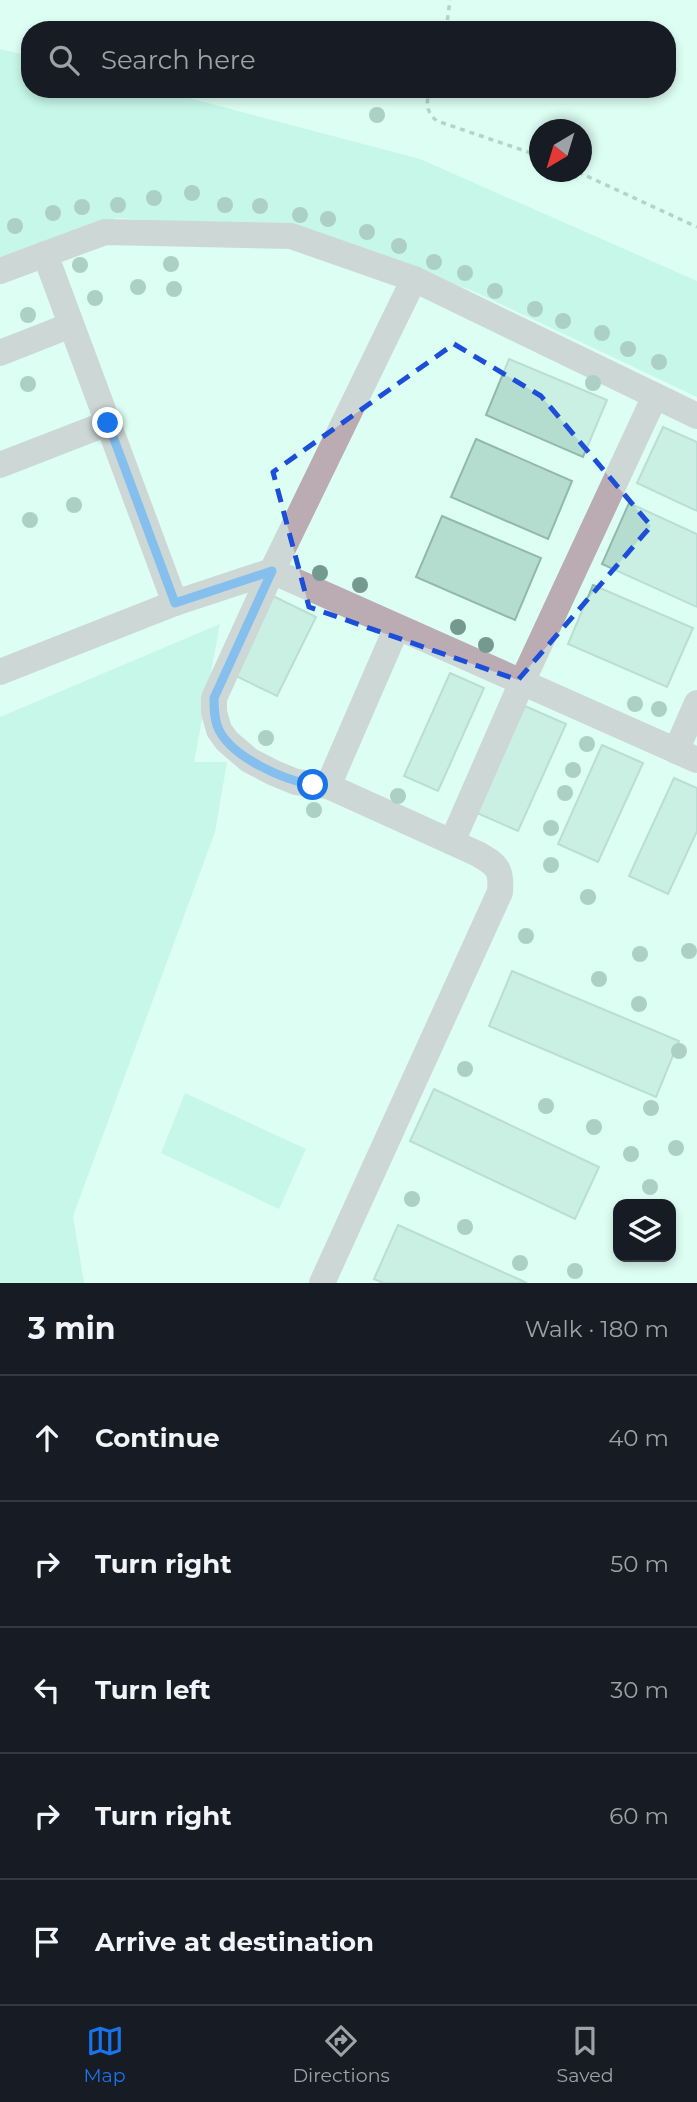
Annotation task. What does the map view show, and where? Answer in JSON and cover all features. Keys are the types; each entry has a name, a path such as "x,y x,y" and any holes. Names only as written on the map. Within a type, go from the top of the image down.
{"lane":[{"path":"0,271 105,232 290,236 414,279 697,416"},
{"path":"45,254 175,603"},
{"path":"322,1283 500,892 502,876 493,863 452,842 328,786 296,782 250,760 219,730 214,712 214,698 272,571 414,279"},
{"path":"0,353 71,324"},
{"path":"452,842 655,396"},
{"path":"0,465 108,423"},
{"path":"0,672 175,603 272,571 687,756 697,703"},
{"path":"328,786 397,627"}],"path":[{"path":"447,21 450,0"},
{"path":"428,98 430,116 437,121 529,152"},
{"path":"592,178 697,227"}],"highlighted area":[{"path":"454,344 541,396 651,526 518,680 309,607 273,472"}],"green space":[{"path":"0,49 21,54 21,98 189,98 420,159 697,281 697,397 473,291 291,228 116,218 0,258"},
{"path":"220,624 194,762 227,762 215,832 73,1216 84,1283 0,1283 0,717"},
{"path":"185,1093 306,1149 279,1209 161,1153"}],"building":[{"path":"509,359 607,400 583,457 486,415"},
{"path":"663,427 697,442 697,511 637,483"},
{"path":"476,439 572,481 548,539 451,497"},
{"path":"629,503 697,534 697,607 602,564"},
{"path":"442,516 541,558 515,620 416,577"},
{"path":"593,585 693,628 667,687 568,644"},
{"path":"273,596 316,617 277,696 234,675"},
{"path":"450,673 484,688 438,791 404,776"},
{"path":"525,706 566,724 518,831 477,813"},
{"path":"602,745 643,763 598,862 558,844"},
{"path":"674,778 697,788 697,831 668,894 629,876"},
{"path":"512,971 679,1041 656,1097 489,1026"},
{"path":"434,1089 599,1167 575,1219 410,1141"},
{"path":"398,1225 527,1283 383,1283 374,1279"}],"route":[{"path":"108,423 175,603 272,571 214,698 214,712 219,730 250,760 296,782 313,785"}]}
